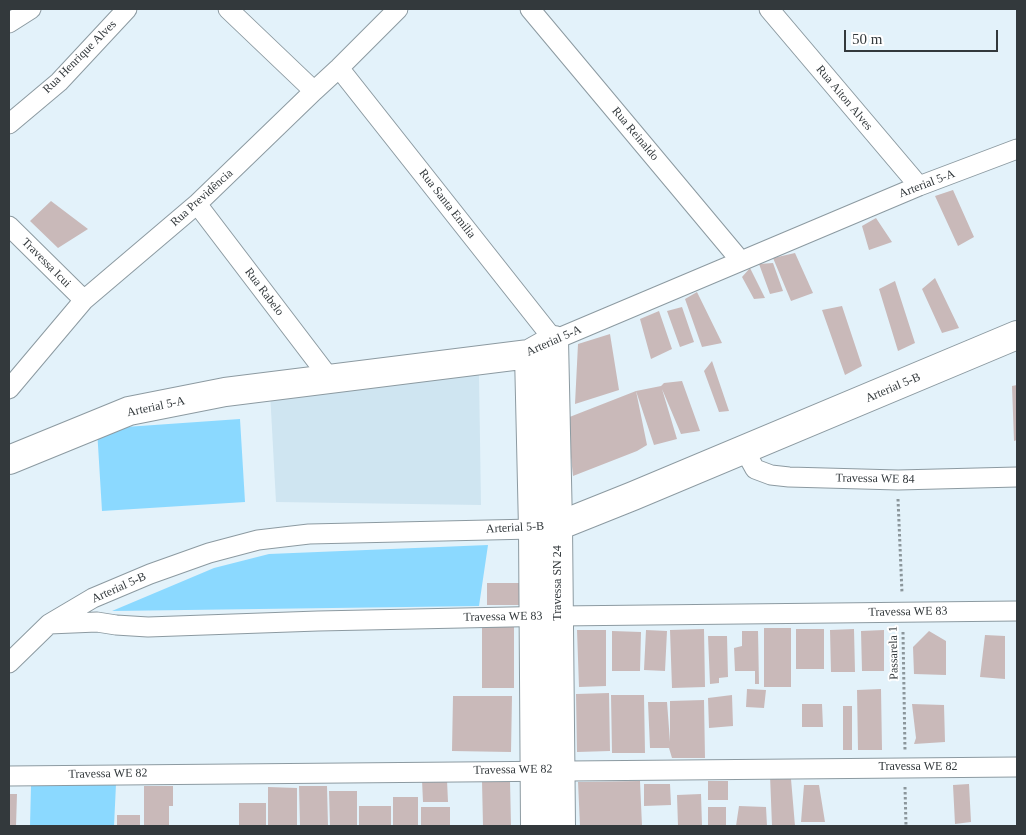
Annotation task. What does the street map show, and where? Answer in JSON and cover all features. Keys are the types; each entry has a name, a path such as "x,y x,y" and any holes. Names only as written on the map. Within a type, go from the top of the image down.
{"main road":[{"name":"Arterial 5-B","path":"546,527 744,451 1017,335"},
{"name":"Arterial 5-A","path":"9,460 129,411 225,392 529,354 554,340"},
{"name":"Travessa SN 24","path":"535,826 534,770 546,616 546,527 554,340"},
{"name":"Travessa SN 24","path":"529,354 546,527"},
{"name":"Travessa SN 24","path":"546,616 560,770 561,826"}],"street":[{"path":"9,23 31,9"},
{"name":"Rua Henrique Alves","path":"9,124 59,82 127,9"},
{"path":"228,9 314,91"},
{"name":"Rua Previdência","path":"9,389 84,300 198,204 398,9"},
{"name":"Rua Reinaldo","path":"530,9 740,260"},
{"name":"Rua Aiton Alves","path":"769,9 919,186"},
{"name":"Rua Santa Emilia","path":"339,68 554,340"},
{"name":"Arterial 5-A","path":"554,340 919,186 1017,149"},
{"name":"Rua Rabelo","path":"198,204 331,380"},
{"name":"Travessa Icui","path":"9,226 84,300"},
{"name":"Travessa WE 84","path":"744,451 756,469 771,475 789,478 898,480 1017,477"},
{"name":"Arterial 5-B","path":"9,663 49,624 93,598 150,574 209,553 258,540 308,534 546,527"},
{"name":"Travessa WE 83","path":"49,624 97,622 148,627 546,616 1017,611"},
{"name":"Travessa WE 82","path":"9,776 1017,766"}],"path":[{"name":"Passarela 1","path":"898,480 906,826"}],"shaded area":[{"path":"479,375 481,505 276,502 270,392"},
{"path":"240,419 245,502 102,511 97,429"},
{"path":"488,545 479,606 112,611 214,568 269,554"},
{"path":"116,784 114,826 30,826 31,786"}],"building":[{"path":"953,190 974,237 958,246 935,196"},
{"path":"51,201 88,229 58,248 30,221"},
{"path":"876,218 892,242 869,250 862,226"},
{"path":"795,253 813,293 791,301 773,258"},
{"path":"773,263 783,291 770,294 759,264"},
{"path":"750,268 765,298 754,299 742,277"},
{"path":"935,278 959,328 942,333 922,289"},
{"path":"895,281 915,343 898,351 879,289"},
{"path":"697,292 722,343 702,347 685,299"},
{"path":"842,306 862,366 845,375 822,310"},
{"path":"682,307 694,342 680,347 667,311"},
{"path":"659,311 672,349 651,359 640,319"},
{"path":"610,334 619,390 575,404 578,344"},
{"path":"712,361 729,411 719,412 704,371"},
{"path":"682,381 700,431 681,434 662,389 677,439 654,445 636,391 661,386 664,383"},
{"path":"1017,385 1017,440 1014,441 1012,386"},
{"path":"636,391 647,445 637,451 573,476 567,418"},
{"path":"487,583 519,583 519,605 487,605"},
{"path":"482,627 514,627 514,688 482,688"},
{"path":"764,628 791,628 791,687 764,687"},
{"path":"704,629 705,687 672,688 670,630"},
{"path":"796,629 824,629 824,669 796,669"},
{"path":"854,629 855,672 831,672 830,630"},
{"path":"577,630 606,630 606,686 579,687"},
{"path":"646,630 667,631 665,671 644,670"},
{"path":"884,630 884,671 862,671 861,631"},
{"path":"612,631 641,632 640,671 612,671"},
{"path":"742,631 758,631 759,684 755,684 755,671 735,671 734,648 742,646"},
{"path":"929,631 946,641 946,675 914,674 913,647"},
{"path":"985,635 1005,636 1005,679 980,677"},
{"path":"708,636 727,636 728,677 719,678 719,683 710,684"},
{"path":"747,689 766,690 764,708 746,707"},
{"path":"881,689 882,750 858,750 857,690"},
{"path":"609,693 610,751 577,752 576,694"},
{"path":"611,695 644,695 645,753 612,753"},
{"path":"732,695 733,726 709,728 708,698"},
{"path":"453,696 512,696 511,752 452,751"},
{"path":"704,700 705,758 672,758 669,748 650,748 648,702 667,702 670,742 670,701"},
{"path":"802,704 822,704 823,727 802,727"},
{"path":"912,704 944,705 945,742 914,744 916,738"},
{"path":"843,706 852,706 852,750 843,750"},
{"path":"770,775 791,779 795,826 772,826"},
{"path":"422,780 447,780 448,802 423,802"},
{"path":"510,780 511,826 483,826 482,781"},
{"path":"640,781 642,826 580,826 578,782"},
{"path":"708,781 728,781 728,800 708,800"},
{"path":"644,784 670,784 671,805 644,806"},
{"path":"969,784 971,822 955,824 953,785"},
{"path":"804,785 819,785 825,822 801,822"},
{"path":"144,786 173,786 173,806 169,806 169,826 144,826"},
{"path":"299,786 327,786 328,826 300,826"},
{"path":"268,787 297,788 297,826 268,826"},
{"path":"329,791 357,791 357,826 330,826"},
{"path":"9,794 17,794 16,826 9,826"},
{"path":"701,794 702,826 678,826 677,795"},
{"path":"393,797 418,797 418,826 393,826"},
{"path":"239,803 266,803 266,826 239,826"},
{"path":"359,806 391,806 391,826 359,826"},
{"path":"739,806 766,807 767,826 736,826"},
{"path":"421,807 450,807 450,826 421,826"},
{"path":"708,807 726,807 726,826 708,826"},
{"path":"117,815 140,815 140,826 117,826"}]}
